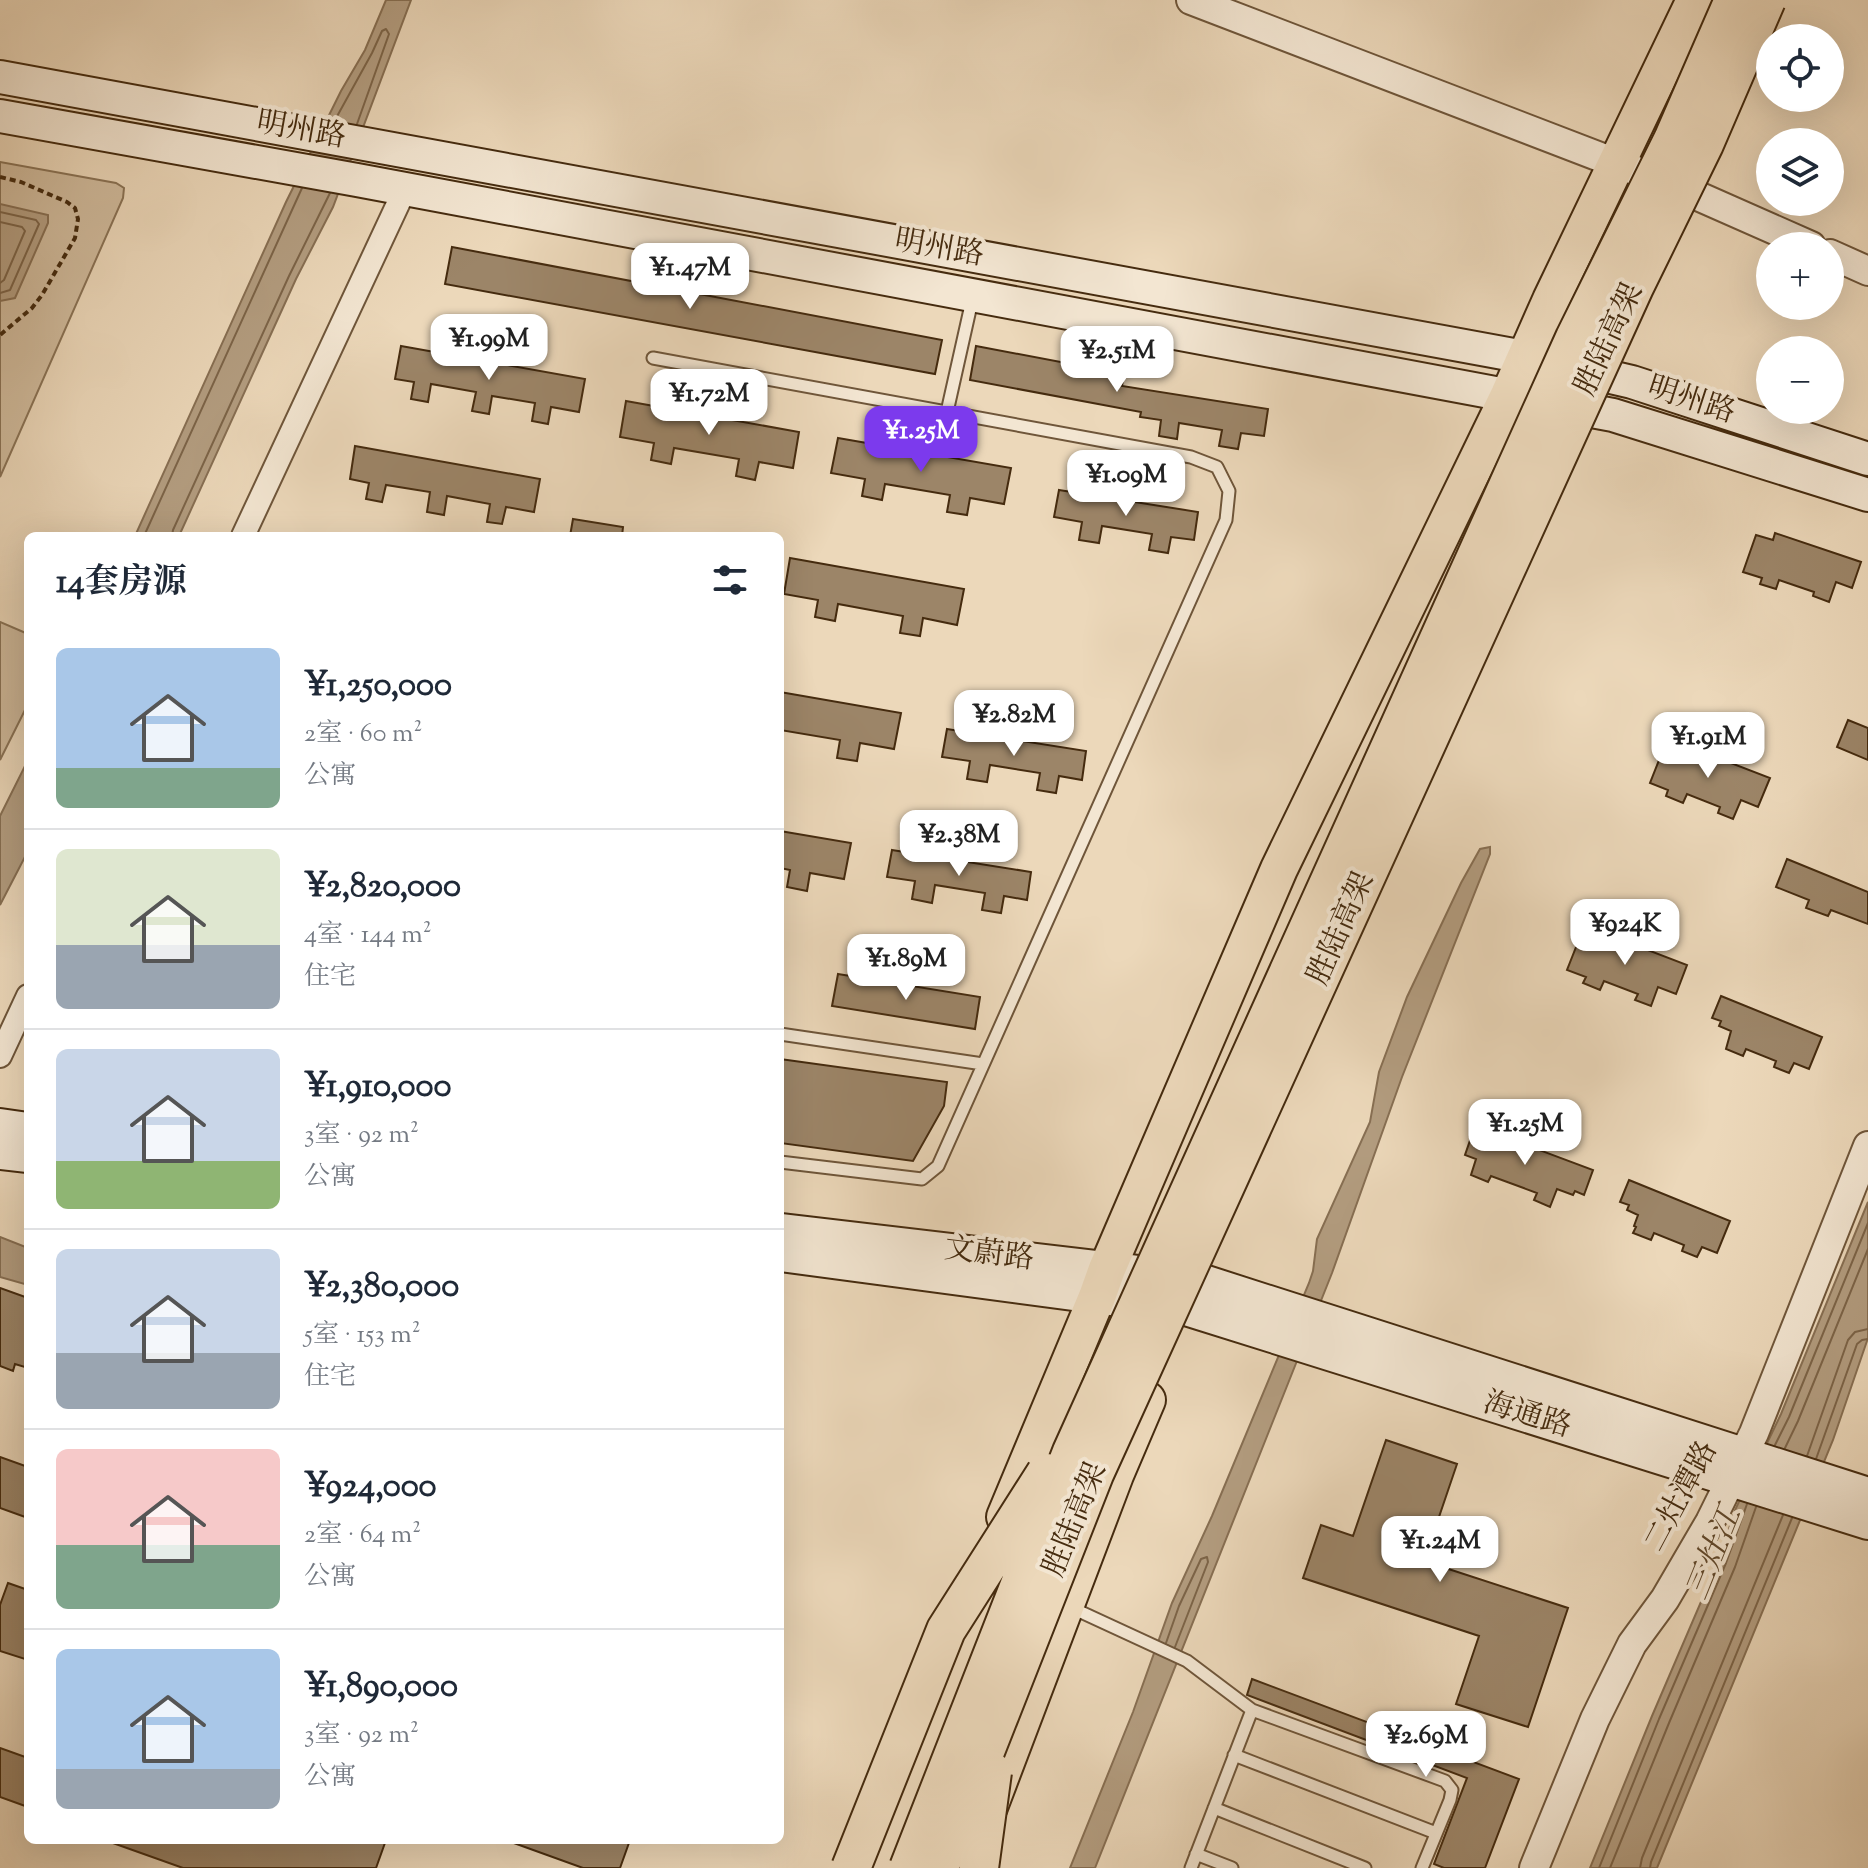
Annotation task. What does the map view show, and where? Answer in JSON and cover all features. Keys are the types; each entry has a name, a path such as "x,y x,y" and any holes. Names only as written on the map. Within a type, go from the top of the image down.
{"highway":[{"name":"胜陆高架","path":"909,1868 1072,1452 1575,338 1673,140 1734,0"},
{"name":"胜陆高架","path":"939,1868 1100,1460 1634,287 1704,144 1764,0"},
{"path":"851,1868 946,1630 1103,1383"},
{"path":"979,1868 999,1714"}],"main road":[{"path":"866,1868 971,1598 1279,869 1509,395 1695,0"},
{"path":"965,1868 1115,1475 1587,365 1764,0"},
{"name":"明州路","path":"0,77 1525,357 1632,382 1868,459"},
{"name":"明州路","path":"0,116 1613,415 1868,495"},
{"path":"0,1125 24,1128"},
{"path":"0,1153 24,1156"},
{"name":"文蔚路","path":"784,1231 1102,1283"},
{"name":"文蔚路","path":"784,1255 1102,1283 1192,1294"},
{"name":"海通路","path":"1192,1294 1868,1494"},
{"name":"海通路","path":"1192,1294 1868,1523"}],"street":[{"path":"1191,0 1673,185 1779,232"},
{"path":"245,532 405,189"},
{"path":"1844,260 1868,271"},
{"path":"0,1056 24,1005"},
{"name":"二灶潭路","path":"1534,1868 1595,1719 1632,1644 1665,1599 1710,1522 1754,1433 1868,1146"}],"lane":[{"path":"947,412 973,295"},
{"path":"653,358 1191,457 1217,467 1229,491 1226,520 938,1166 922,1179 784,1162"},
{"path":"784,1035 983,1064"},
{"path":"1066,1605 1187,1661 1252,1710 1445,1781 1452,1790 1450,1800 1422,1868"},
{"path":"1191,1868 1252,1710"},
{"path":"1234,1755 1436,1833"},
{"path":"1214,1808 1365,1868"},
{"path":"1196,1854 1232,1868"}],"path":[{"path":"0,177 21,182 67,202 75,208 78,219 75,238 42,295 32,308 0,335"}],"shaded area":[{"path":"0,162 116,183 124,188 123,198 0,477"},
{"path":"0,622 24,632 24,712 0,760"}],"water":[{"path":"386,0 411,0 333,207 296,279 181,532 137,532 286,202 365,50"},
{"path":"0,204 48,215 48,223 15,298 0,301"},
{"path":"24,768 24,859 0,905 0,816"},
{"path":"1490,847 1490,854 1402,1077 1332,1273 1095,1868 1070,1868 1133,1712 1172,1603 1212,1516 1309,1283 1317,1239 1370,1122 1379,1072 1407,997 1461,883 1480,849"},
{"path":"1868,1202 1868,1338 1833,1440 1657,1868 1590,1868 1719,1560 1735,1510 1781,1414"},
{"path":"0,1237 24,1246 24,1284 0,1277"}],"building":[{"path":"452,247 942,340 935,374 445,284"},
{"path":"401,346 585,379 579,412 551,407 548,424 532,421 535,403 492,396 489,414 472,411 476,392 431,384 428,402 411,399 414,382 395,379"},
{"path":"976,346 1124,374 1122,386 1268,409 1264,436 1241,433 1238,449 1219,446 1222,430 1179,423 1177,439 1159,436 1161,420 1140,417 1141,412 970,380"},
{"path":"626,401 799,432 793,468 759,462 755,480 736,476 739,459 674,448 671,464 651,460 654,443 620,437"},
{"path":"838,438 1011,468 1004,504 970,498 967,515 947,512 950,495 885,484 882,500 862,496 865,479 831,473"},
{"path":"355,446 540,479 534,512 506,507 502,524 487,522 490,504 447,496 444,515 427,512 430,492 386,485 382,502 366,499 369,483 350,479"},
{"path":"1059,490 1198,512 1194,540 1171,537 1168,553 1149,550 1152,534 1102,526 1099,543 1079,540 1082,522 1054,517"},
{"path":"573,519 623,527 622,532 571,532"},
{"path":"1775,533 1861,562 1852,588 1836,582 1829,602 1813,596 1814,592 1779,580 1776,589 1760,584 1762,578 1743,572 1756,535 1773,540"},
{"path":"790,558 964,589 957,625 923,618 920,636 900,633 903,616 838,604 835,621 815,617 818,600 784,594"},
{"path":"784,693 901,713 894,749 860,743 857,761 837,758 840,740 784,731"},
{"path":"1848,720 1868,728 1868,760 1837,747"},
{"path":"947,729 1086,751 1082,780 1059,776 1056,793 1037,790 1040,773 990,765 987,782 967,779 970,761 942,757"},
{"path":"1665,745 1681,752 1684,745 1770,778 1758,807 1741,800 1733,819 1718,813 1720,807 1687,794 1683,803 1666,796 1668,790 1650,783"},
{"path":"784,832 851,843 844,879 810,873 807,891 787,887 790,870 784,869"},
{"path":"892,850 1031,872 1027,900 1004,896 1001,913 982,910 985,893 935,885 932,903 912,899 915,881 887,877"},
{"path":"1787,859 1868,892 1868,924 1831,910 1828,916 1806,908 1809,900 1776,887"},
{"path":"1582,932 1599,939 1601,932 1687,965 1676,994 1658,987 1651,1006 1635,1000 1638,994 1604,981 1600,990 1583,983 1586,977 1567,970"},
{"path":"838,974 980,997 975,1029 832,1006"},
{"path":"1721,996 1822,1037 1809,1069 1794,1063 1789,1073 1774,1067 1776,1061 1746,1049 1743,1056 1726,1049 1731,1031 1719,1026 1721,1021 1712,1018"},
{"path":"784,1060 947,1082 944,1106 913,1161 784,1144"},
{"path":"1475,1126 1593,1170 1584,1195 1557,1189 1550,1207 1534,1200 1537,1193 1491,1176 1488,1182 1471,1175 1476,1159 1465,1155"},
{"path":"1629,1180 1730,1221 1717,1253 1702,1247 1697,1257 1682,1251 1684,1245 1654,1233 1651,1240 1633,1233 1638,1215 1627,1210 1629,1205 1620,1202"},
{"path":"0,1288 24,1297 24,1367 15,1364 13,1371 0,1366"},
{"path":"1386,1440 1457,1464 1424,1561 1568,1608 1528,1727 1456,1704 1479,1636 1303,1578 1321,1525 1353,1536"},
{"path":"0,1457 24,1466 24,1517 0,1508"},
{"path":"8,1583 24,1589 24,1659 0,1651 0,1605"},
{"path":"1252,1679 1519,1779 1485,1868 1444,1868 1434,1864 1467,1778 1247,1695"},
{"path":"0,1748 24,1757 24,1806 0,1797"},
{"path":"116,1844 385,1844 376,1868 183,1868"},
{"path":"517,1844 629,1844 620,1868 583,1868"}],"water label":[{"name":"三灶江","path":"1715,1554"}]}
